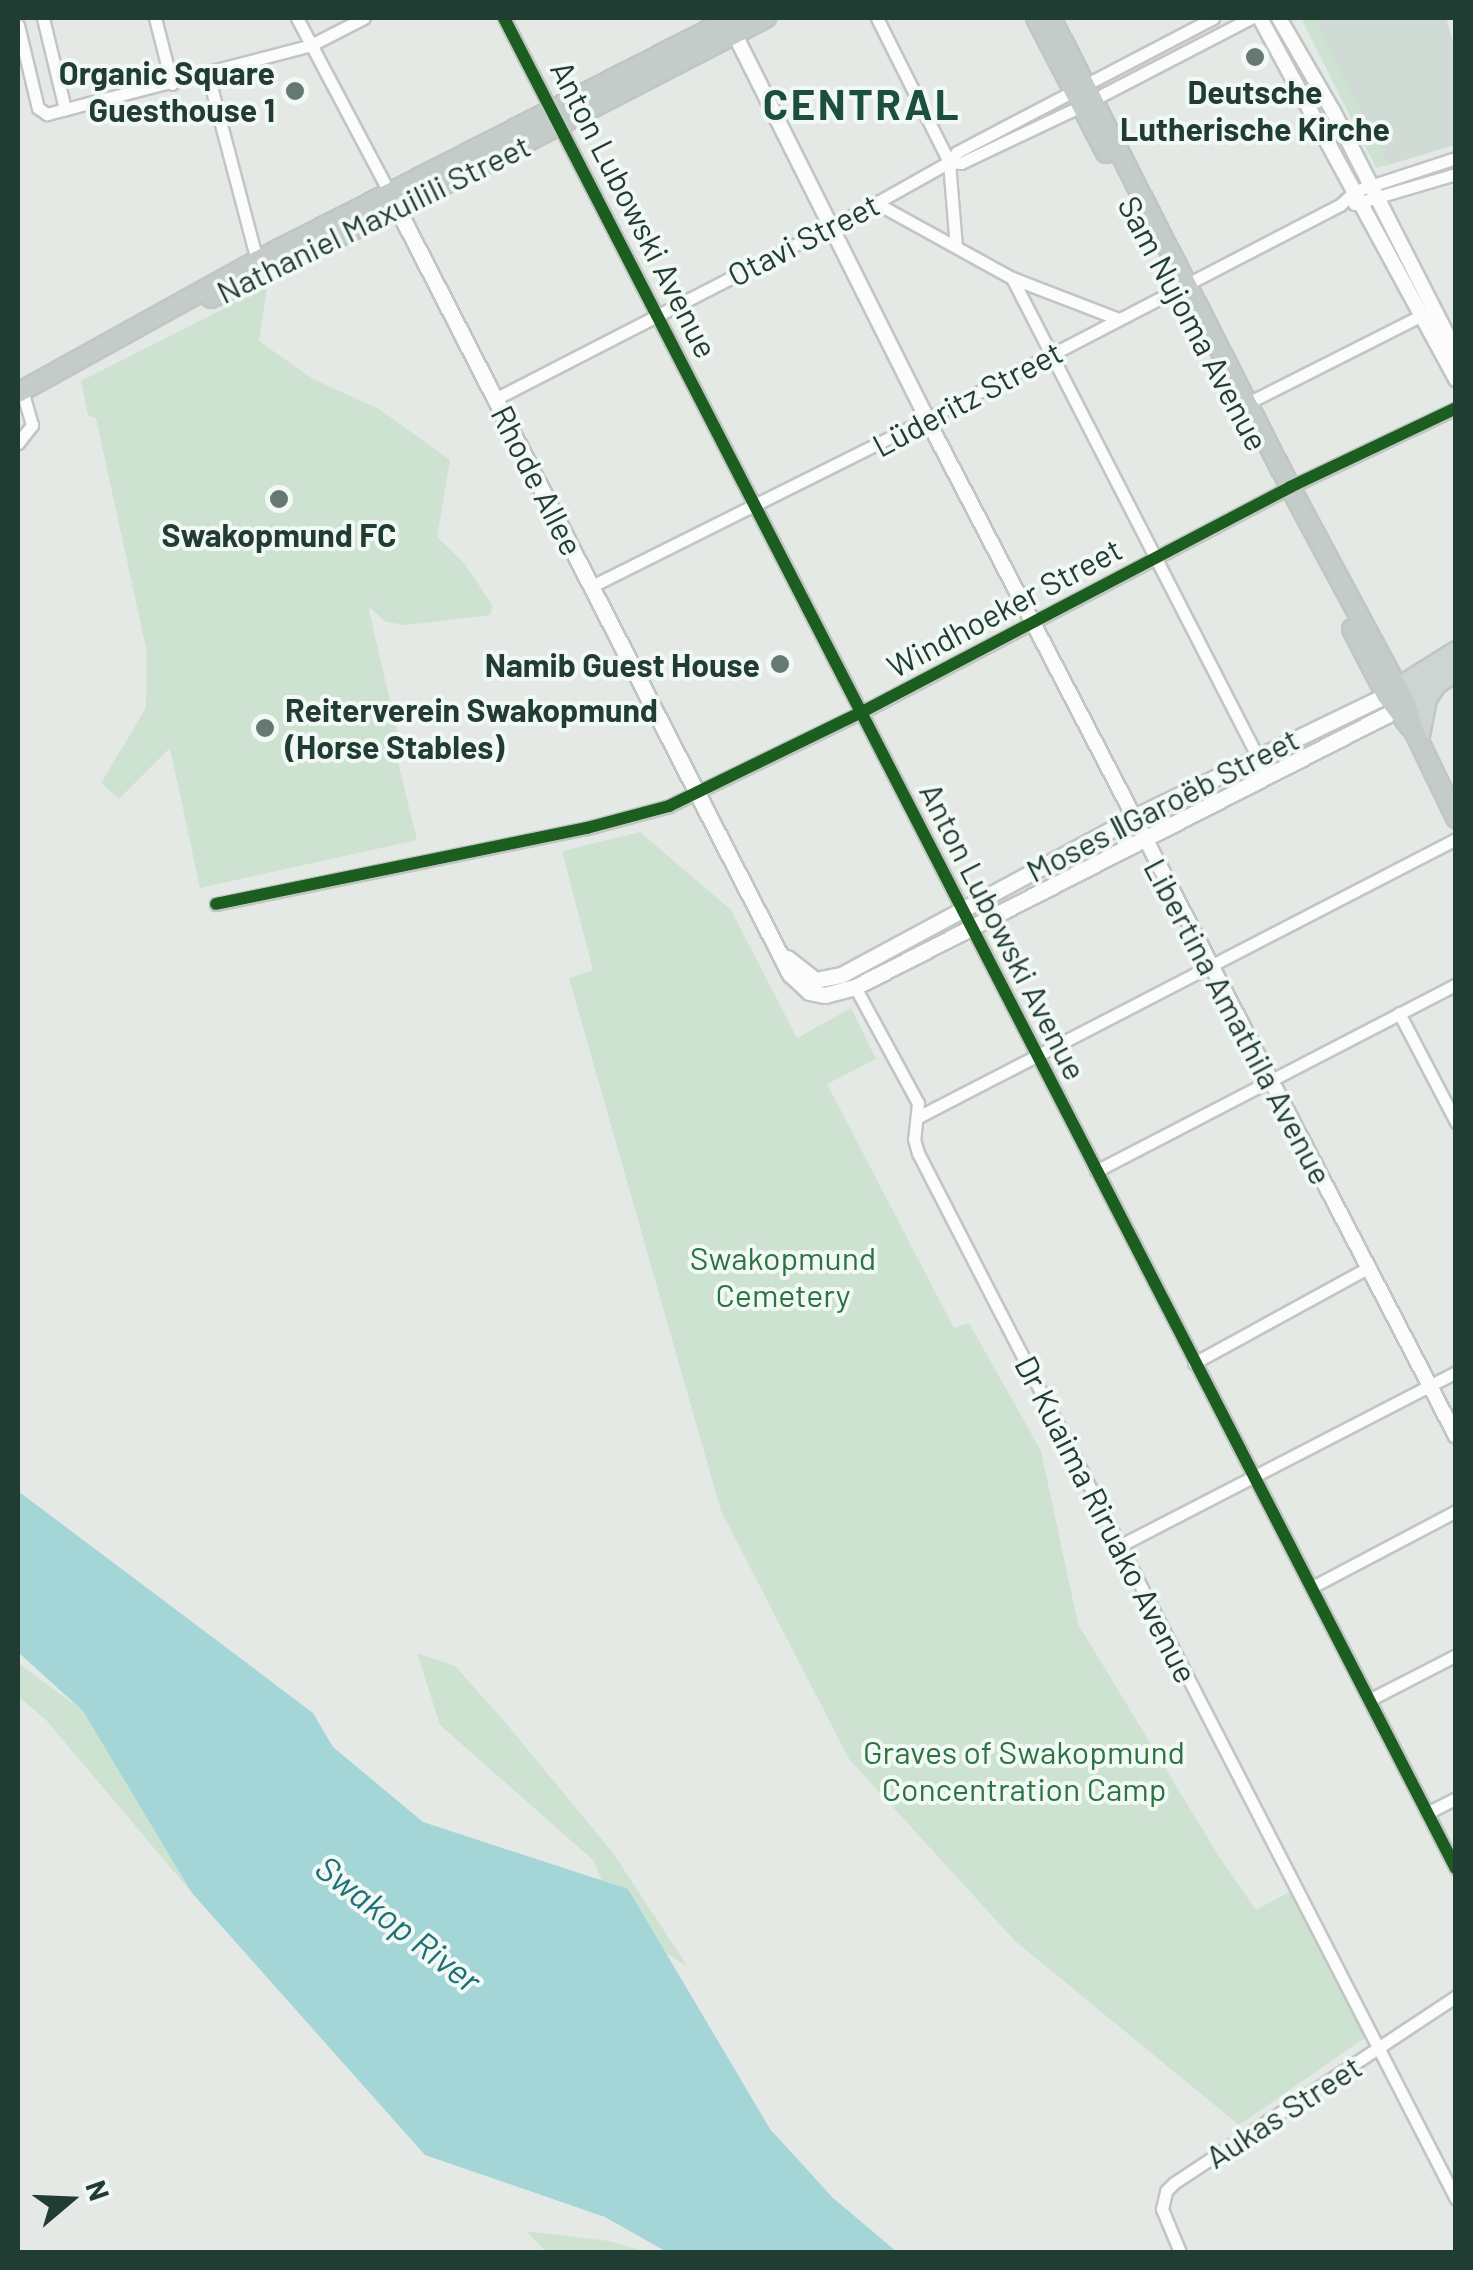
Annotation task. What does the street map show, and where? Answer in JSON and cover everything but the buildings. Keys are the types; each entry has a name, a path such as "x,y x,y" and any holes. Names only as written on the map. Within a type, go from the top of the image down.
{"highway":[{"name":"Nathaniel Maxuilili Street","path":"20,391 557,116 730,22 766,18"},
{"name":"Sam Nujoma Avenue","path":"1036,18 1083,97 1456,818"},
{"name":"Sam Nujoma Avenue","path":"1051,18 1083,97"}],"main road":[{"name":"Rhode Allee","path":"393,200 775,944"},
{"name":"Moses ǁGaroëb Street","path":"775,944 794,980 809,992 825,996 856,987 1266,773 1396,699 1456,650"},
{"name":"Moses ǁGaroëb Street","path":"775,944 804,974 830,980 960,906 1257,754 1436,685 1456,672"},
{"path":"1416,736 1427,699 1436,685"}],"street":[{"path":"44,18 65,110"},
{"path":"155,18 172,84"},
{"name":"Rhode Allee","path":"297,18 393,200"},
{"path":"18,26 38,108 48,114 208,75 310,45 364,18"},
{"name":"Anton Lubowski Avenue","path":"504,18 660,314 970,927 1456,1869"},
{"path":"877,18 949,162 956,247"},
{"name":"Otavi Street","path":"1083,97 1213,18"},
{"name":"Otavi Street","path":"497,398 949,162 960,163 1083,97 1251,18"},
{"path":"1260,18 1456,379"},
{"path":"1279,18 1375,191 1456,352"},
{"name":"Libertina Amathila Avenue","path":"730,22 927,419 1456,1436"},
{"path":"208,75 259,268"},
{"name":"Lüderitz Street","path":"592,586 756,507 1340,205 1456,158"},
{"name":"Lüderitz Street","path":"1375,191 1456,174"},
{"path":"876,202 1012,278 1116,318"},
{"path":"1012,278 1266,773"},
{"path":"1243,406 1434,309"},
{"path":"18,443 32,424 20,391"},
{"name":"Windhoeker Street","path":"216,904 587,828 698,794 1286,489 1456,408"},
{"path":"920,1116 1456,839"},
{"path":"1096,1171 1456,984"},
{"name":"Dr Kuaima Riruako Avenue","path":"856,987 916,1096 920,1116 914,1138 918,1153 1456,2199"},
{"path":"1399,1013 1456,1122"},
{"path":"1194,1363 1369,1267"},
{"path":"1121,1545 1456,1372"},
{"path":"1312,1587 1456,1511"},
{"path":"1369,1700 1456,1655"},
{"path":"1427,1813 1456,1798"},
{"name":"Aukas Street","path":"1180,2252 1162,2209 1166,2192 1456,1996"}],"shaded area":[{"path":"1317,18 1446,18 1455,49 1455,145 1388,165 1321,36"}],"green space":[{"path":"1301,18 1317,18 1322,36 1388,165 1376,168"},
{"name":"Swakopmund FC","path":"267,287 259,341 313,379 379,409 450,460 437,537 464,563 493,606 490,615 406,625 386,622 368,606 401,748 395,750 417,840 200,888 170,748 119,799 101,783 146,708 147,653 96,418 88,415 81,381"},
{"path":"640,832 731,910 797,1038 851,1008 876,1059 827,1084 954,1328 969,1323 1041,1451 1078,1624 1218,1855 1256,1910 1291,1891 1366,2037 1239,2125 1015,1941 849,1759 721,1511 569,978 593,970 562,851"},
{"path":"417,1653 455,1666 505,1722 613,1853 688,1967 644,1940 615,1912 593,1860 440,1725"},
{"path":"18,1663 83,1711 192,1893 46,1720 18,1696"},
{"path":"526,2231 609,2241 647,2252 546,2252"}],"water":[{"name":"Swakop River","path":"18,1491 313,1713 333,1747 423,1822 628,1889 770,2129 833,2198 897,2252 667,2252 605,2217 425,2155 192,1893 83,1711 18,1652"}],"cycle path":[{"path":"504,18 1456,1869"},
{"path":"216,904 587,828 669,806 862,712 1290,487 1456,408"}],"place":[{"name":"Deutsche Lutherische Kirche","path":"1255,57"},
{"name":"Organic Square Guesthouse 1","path":"295,91"},
{"name":"Swakopmund FC","path":"279,499"},
{"name":"Namib Guest House","path":"780,664"},
{"name":"Reiterverein Swakopmund (Horse Stables)","path":"265,728"}],"district":[{"name":"CENTRAL","path":"862,103"}],"park label":[{"name":"Swakopmund Cemetery","path":"783,1276"},
{"name":"Graves of Swakopmund Concentration Camp","path":"1024,1770"}]}
